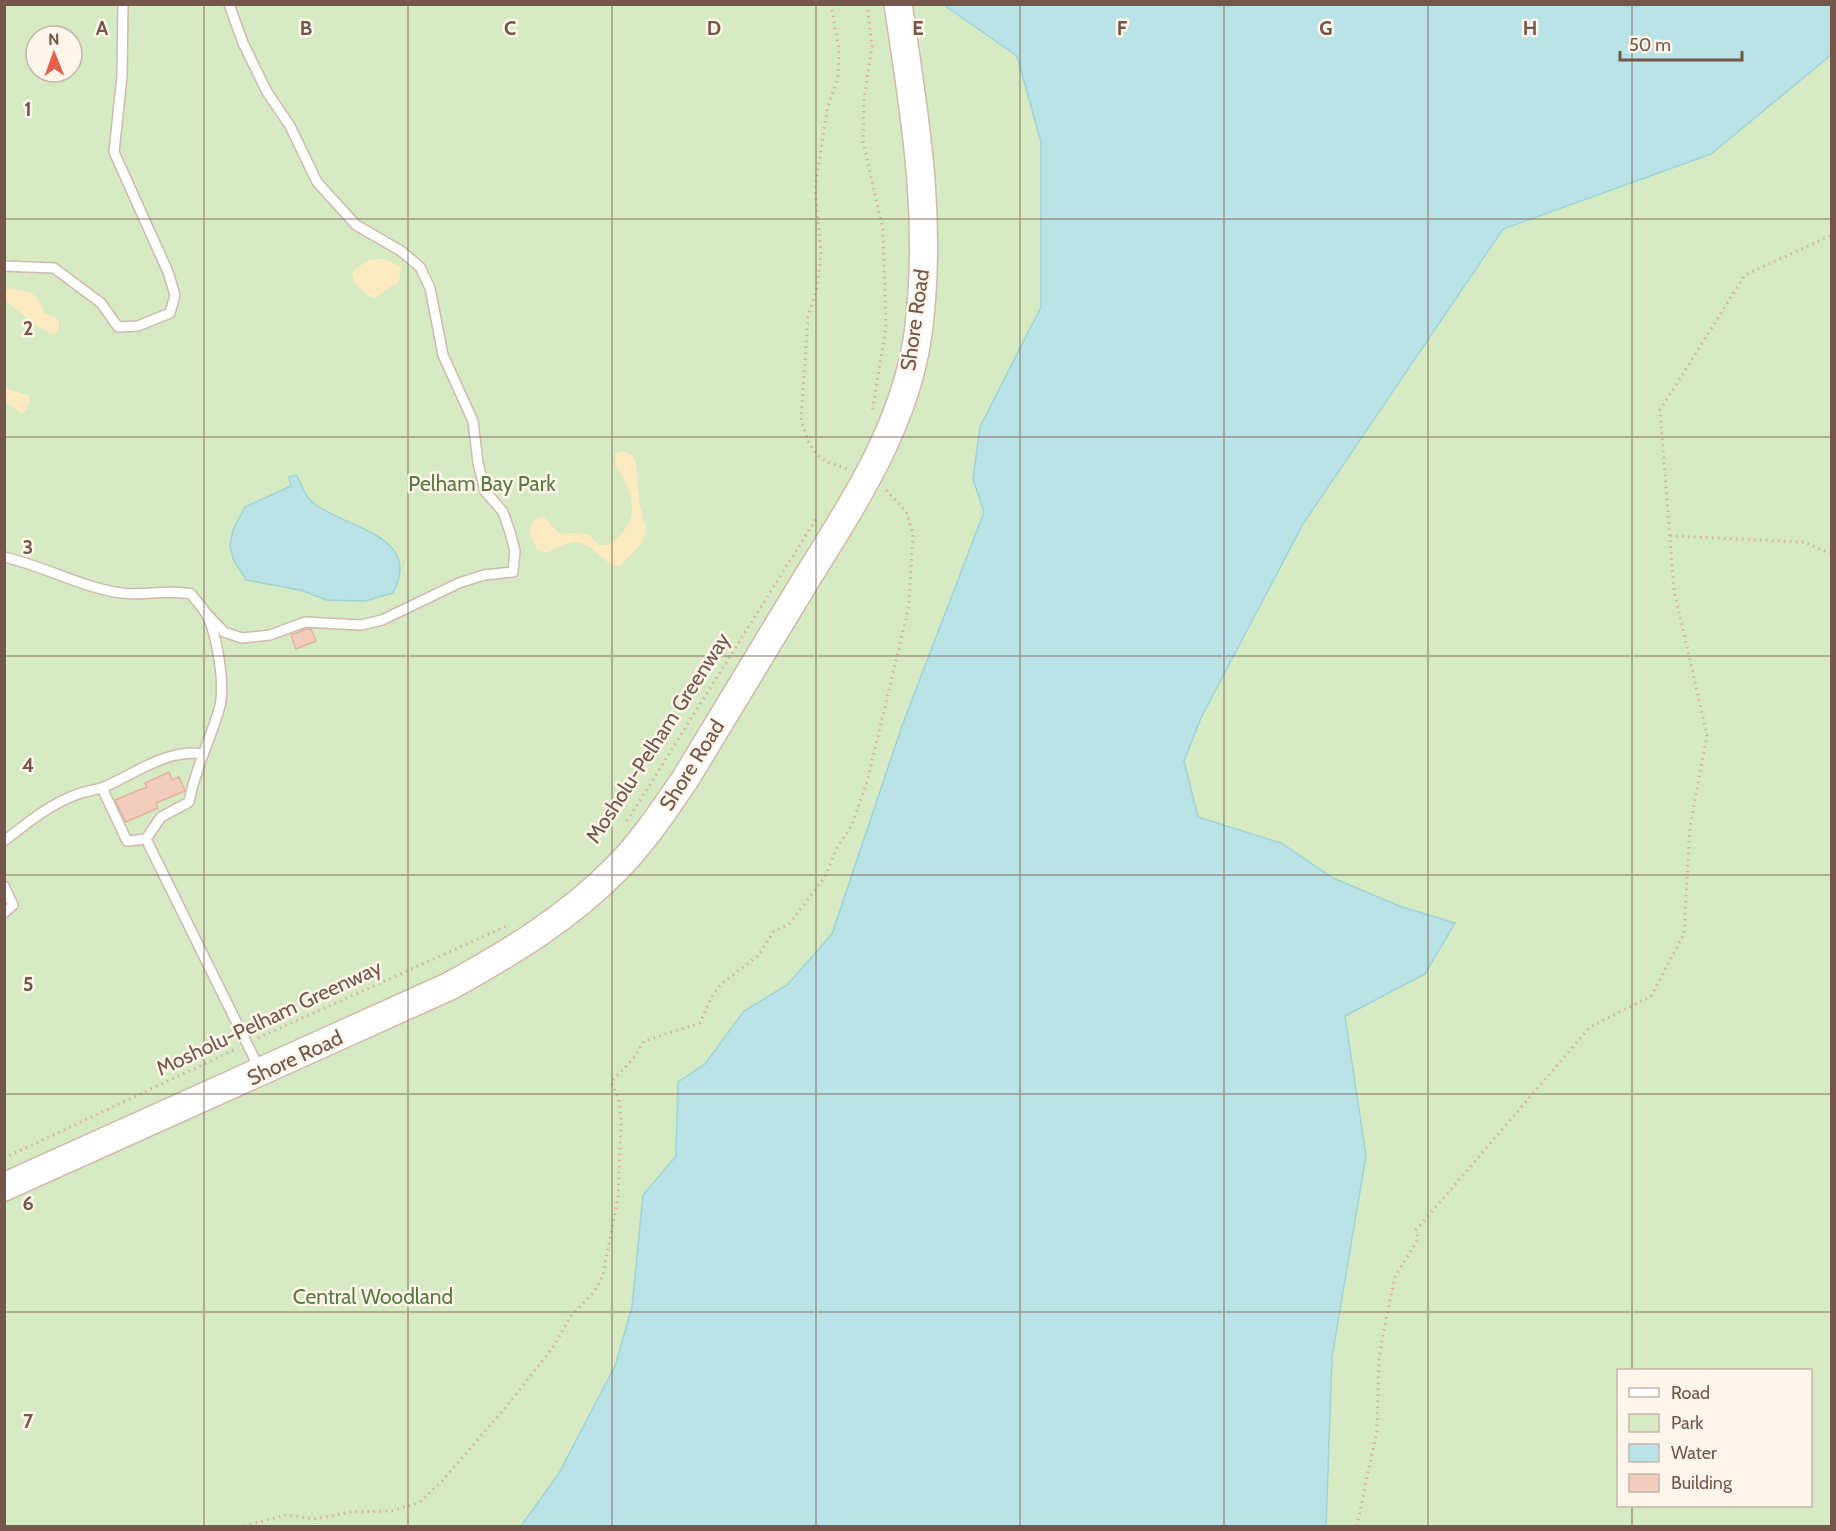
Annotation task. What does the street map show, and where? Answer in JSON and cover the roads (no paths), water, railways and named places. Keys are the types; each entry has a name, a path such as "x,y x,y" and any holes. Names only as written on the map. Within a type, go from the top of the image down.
{"main road":[{"name":"Shore Road","path":"4,1187 450,986 516,950 570,910 618,868 651,829 684,781 868,479 893,425 906,383 918,336 922,290 924,193 898,4"}],"lane":[{"path":"4,266 54,268 101,303 118,327 138,326 171,313 175,295 168,272 114,152 122,76 123,4"},
{"path":"4,557 122,593 150,594 178,591 191,594 224,632 242,638 270,635 305,622 361,625 382,620 459,582 484,575 513,572 515,551 502,512 485,491 478,463 473,421 443,355 430,288 420,267 401,251 356,225 318,182 290,126 267,92 243,43 229,4"},
{"path":"102,788 127,841 146,839 161,818 189,802 220,705 221,684 214,635 206,613"},
{"path":"4,842 30,820 60,802 102,788 147,765 174,755 203,754"},
{"path":"146,839 261,1073"},
{"path":"4,886 13,905 4,913"}],"water":[{"path":"944,5 1831,5 1831,55 1711,154 1503,229 1303,524 1201,718 1184,761 1198,817 1281,843 1333,878 1402,907 1455,923 1425,974 1345,1016 1366,1156 1332,1357 1326,1526 521,1526 559,1473 615,1366 632,1307 643,1195 676,1156 678,1082 705,1064 744,1011 787,985 832,934 902,726 984,512 973,479 980,427 1041,307 1041,142 1017,56"},
{"path":"296,475 306,495 316,505 363,528 391,546 398,559 400,574 393,593 365,601 327,600 300,590 246,580 233,559 230,545 233,530 245,507 291,486 289,477"}],"park label":[{"name":"Pelham Bay Park","path":"482,484"},
{"name":"Central Woodland","path":"373,1297"}]}
